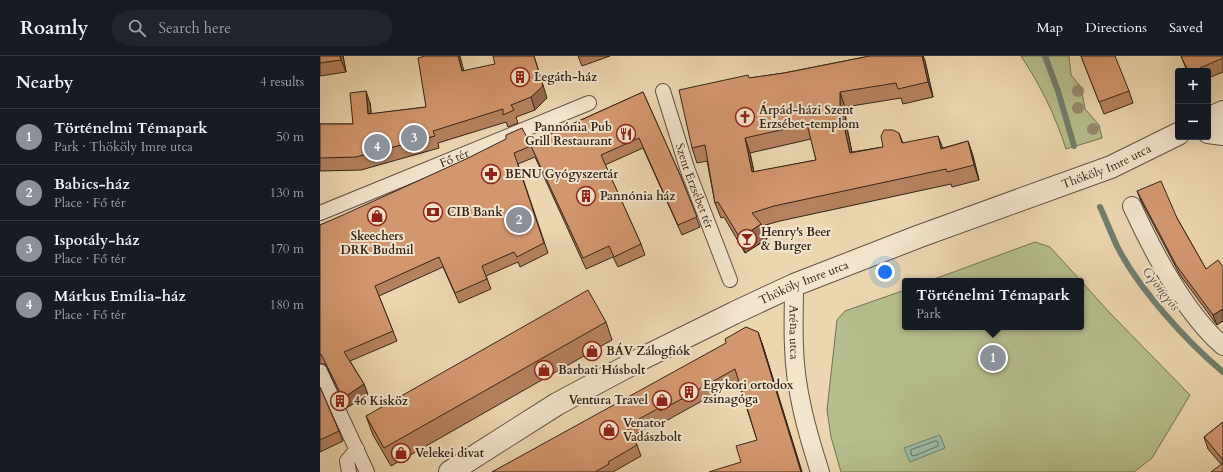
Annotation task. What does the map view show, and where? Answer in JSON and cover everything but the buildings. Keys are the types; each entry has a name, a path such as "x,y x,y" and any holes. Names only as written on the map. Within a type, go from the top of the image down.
{"street":[{"name":"Szent Erzsébet tér","path":"663,91 687,168 730,280"},
{"name":"Fő tér","path":"320,214 589,103"},
{"path":"1211,118 1223,112"},
{"path":"1211,132 1223,134"},
{"name":"Thököly Imre utca","path":"450,472 557,404 643,358 794,285 920,236 1111,168 1175,136"},
{"path":"1132,206 1152,247 1200,324 1223,346"},
{"name":"Aréna utca","path":"794,285 794,347 796,368 812,446 820,472"},
{"path":"320,371 367,472"},
{"path":"349,472 347,461 357,449"}],"shaded area":[{"path":"1021,56 1069,56 1071,75 1081,87 1085,109 1099,125 1102,138 1066,149 1047,101"},
{"path":"1035,242 1050,247 1078,278 937,278"},
{"path":"1084,284 1190,395 1152,458 1134,472 841,472 831,437 827,410 837,320 845,311 902,291 902,330 1084,330"}],"water":[{"path":"940,435 945,448 910,462 904,448"}],"waterway":[{"name":"Gyöngyös","path":"1045,56 1058,91 1074,146"},
{"name":"Gyöngyös","path":"1100,207 1117,246 1137,279 1164,314 1194,346 1223,372"}],"place":[{"name":"Legáth-ház","path":"520,77"},
{"name":"Árpád-házi Szent Erzsébet-templom","path":"745,117"},
{"name":"Pannónia Pub Grill Restaurant","path":"626,134"},
{"name":"Ispotály-ház","path":"414,138"},
{"name":"Márkus Emília-ház","path":"377,147"},
{"name":"BENU Gyógyszertár","path":"491,174"},
{"name":"Pannónia ház","path":"586,196"},
{"name":"CIB Bank","path":"433,212"},
{"name":"Skeechers DRK Budmil","path":"377,216"},
{"name":"Babics-ház","path":"519,220"},
{"name":"Henry's Beer & Burger","path":"747,239"},
{"name":"BÁV Zálogfiók","path":"592,351"},
{"name":"Történelmi Témapark","path":"993,358"},
{"name":"Barbati Húsbolt","path":"544,370"},
{"name":"Egykori ortodox zsinagóga","path":"689,392"},
{"name":"Ventura Travel","path":"662,400"},
{"name":"46 Kisköz","path":"340,401"},
{"name":"Venator Vadászbolt","path":"609,430"},
{"name":"Velekei divat","path":"401,453"}]}
